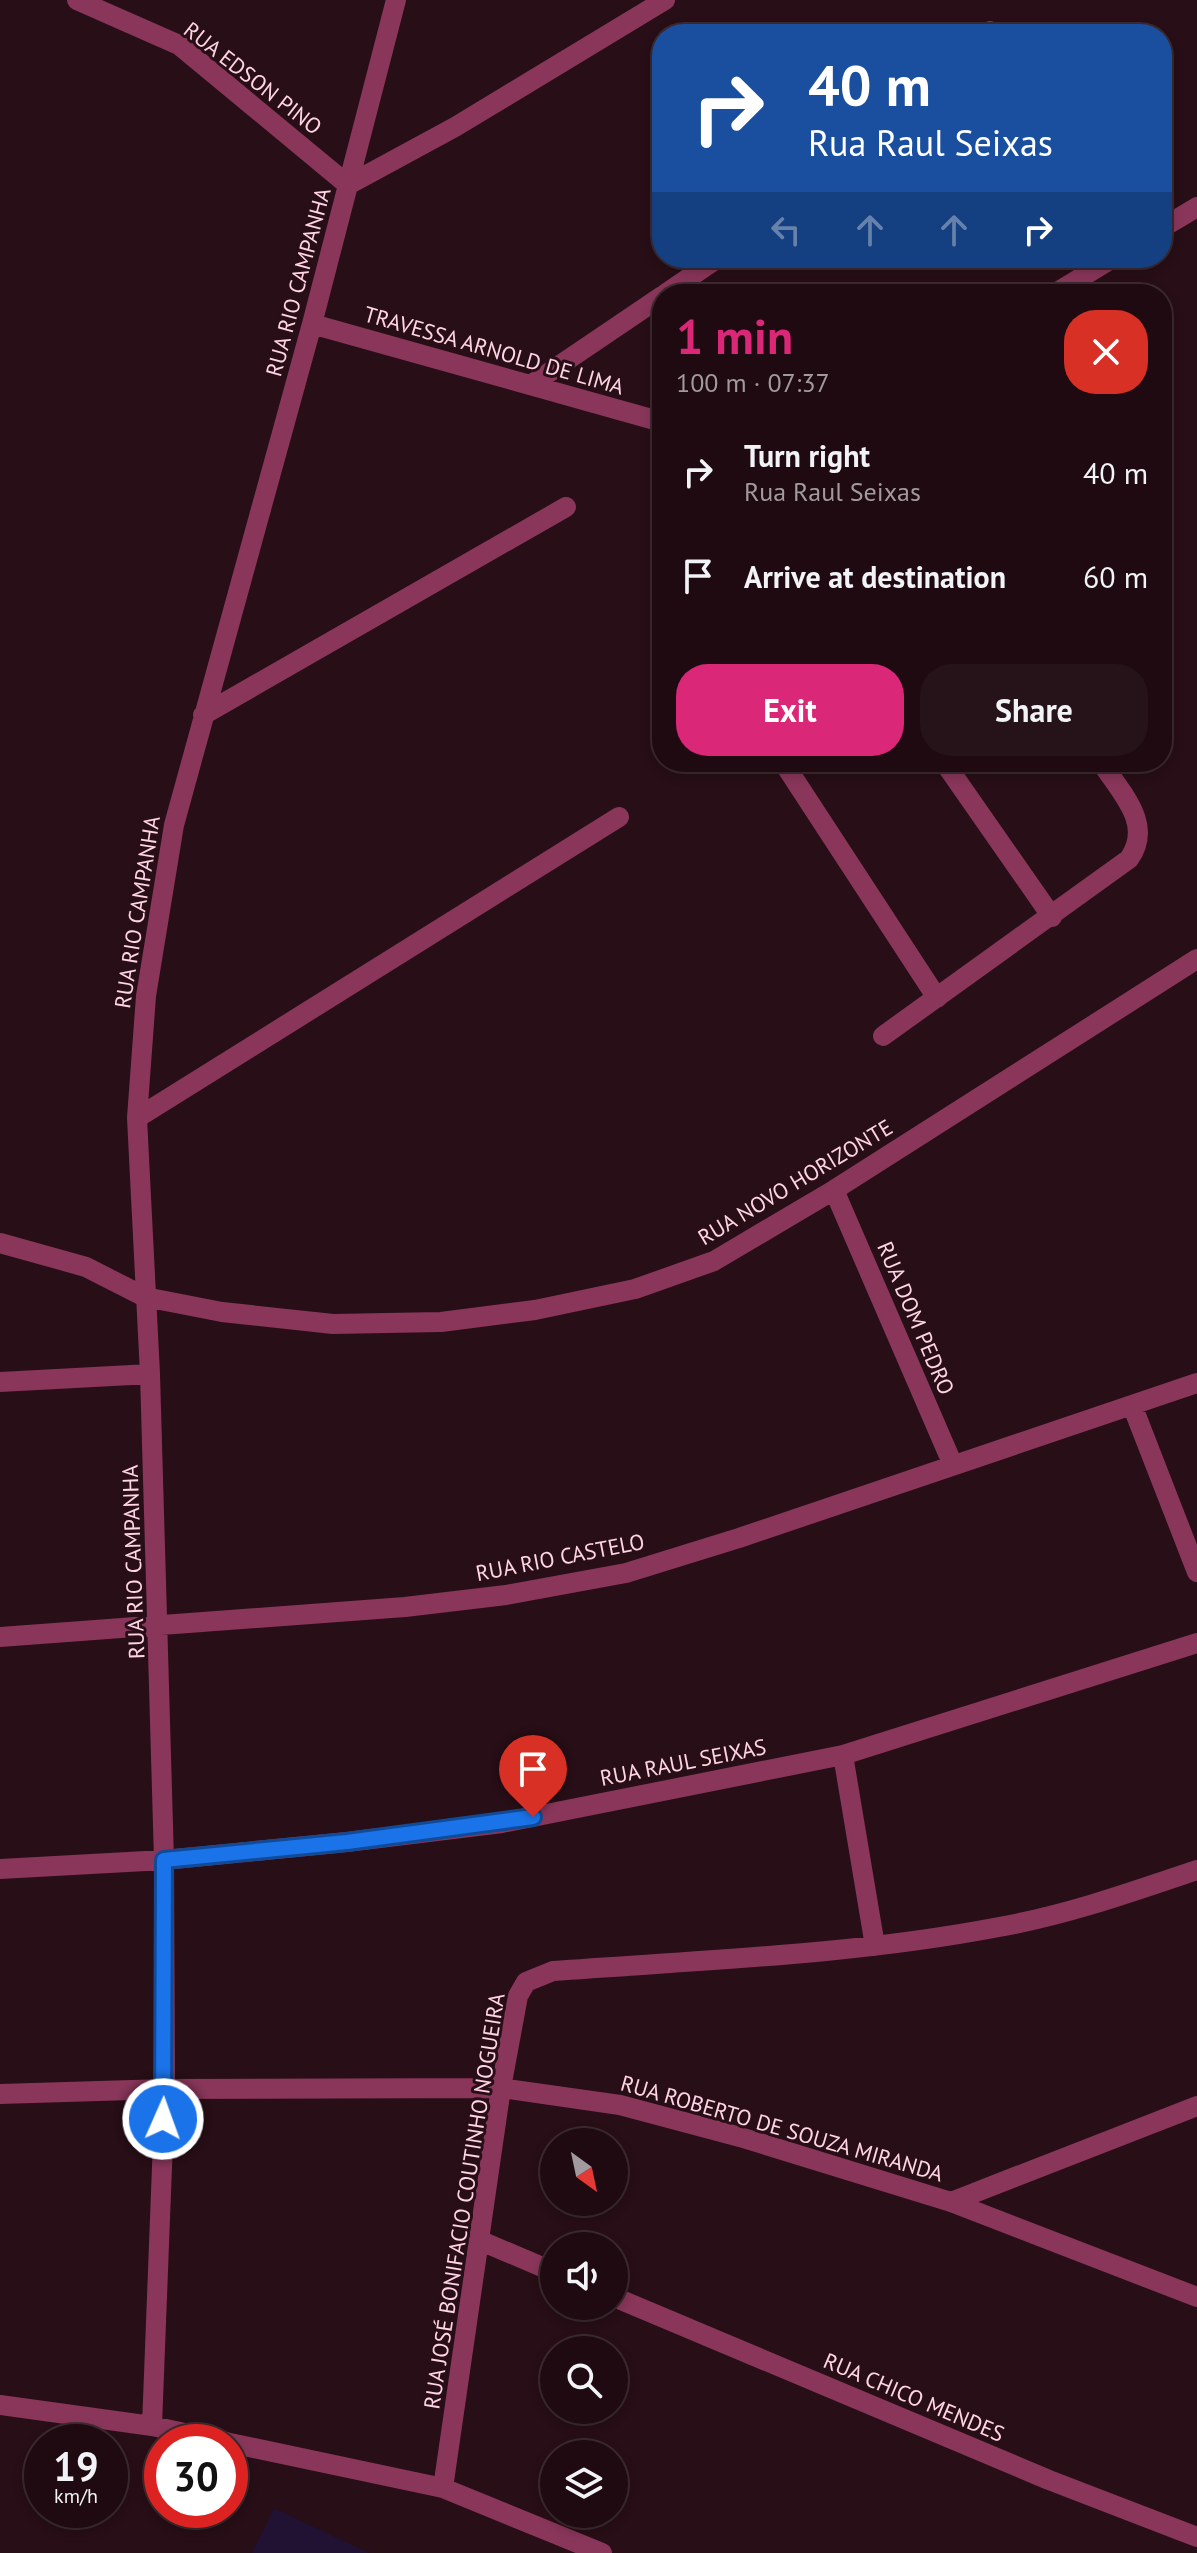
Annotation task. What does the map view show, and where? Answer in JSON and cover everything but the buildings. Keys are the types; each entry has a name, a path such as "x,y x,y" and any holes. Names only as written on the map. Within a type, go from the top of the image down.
{"street":[{"name":"RUA EDSON PINO","path":"77,0 179,45 348,185"},
{"name":"RUA RIO CAMPANHA","path":"152,2424 165,2089 159,1623 137,1118 146,996 174,825 312,324 396,0"},
{"path":"348,185 455,127 665,0"},
{"path":"1172,222 1197,207"},
{"path":"680,284 703,268"},
{"path":"1070,284 1097,268"},
{"path":"532,384 652,303"},
{"name":"TRAVESSA ARNOLD DE LIMA","path":"312,324 652,419"},
{"path":"203,715 566,507"},
{"path":"790,772 937,998"},
{"path":"951,772 1052,917"},
{"path":"883,1036 1129,859 1137,848 1140,831 1137,818 1107,772"},
{"path":"137,1118 619,817"},
{"name":"RUA NOVO HORIZONTE","path":"0,1243 86,1267 145,1297 222,1312 333,1324 441,1322 535,1310 635,1289 714,1261 834,1190 1197,959"},
{"name":"RUA DOM PEDRO","path":"834,1190 953,1465"},
{"path":"0,1382 150,1374"},
{"name":"RUA RIO CASTELO","path":"0,1637 405,1607 506,1595 626,1573 739,1538 1197,1383"},
{"path":"1132,1405 1197,1572"},
{"name":"RUA RAUL SEIXAS","path":"0,1869 164,1860 502,1823 843,1755 1197,1643"},
{"path":"843,1755 875,1946"},
{"name":"RUA JOSÉ BONIFACIO COUTINHO NOGUEIRA","path":"443,2488 501,2088 518,1996 526,1982 553,1971 875,1946 1000,1927 1099,1904 1197,1870"},
{"name":"RUA ROBERTO DE SOUZA MIRANDA","path":"0,2094 165,2089 501,2088 620,2105 740,2137 951,2202 1197,2297"},
{"path":"951,2202 1197,2106"},
{"path":"481,2241 540,2266"},
{"name":"RUA CHICO MENDES","path":"628,2303 1034,2474 1197,2539"},
{"path":"0,2405 144,2425"},
{"path":"248,2446 443,2488 602,2553"},
{"path":"1193,2553 1197,2539"}],"shaded area":[{"path":"274,2508 369,2553 252,2553"}],"route":[{"path":"163,2119 164,1860 347,1842 533,1817"}]}
